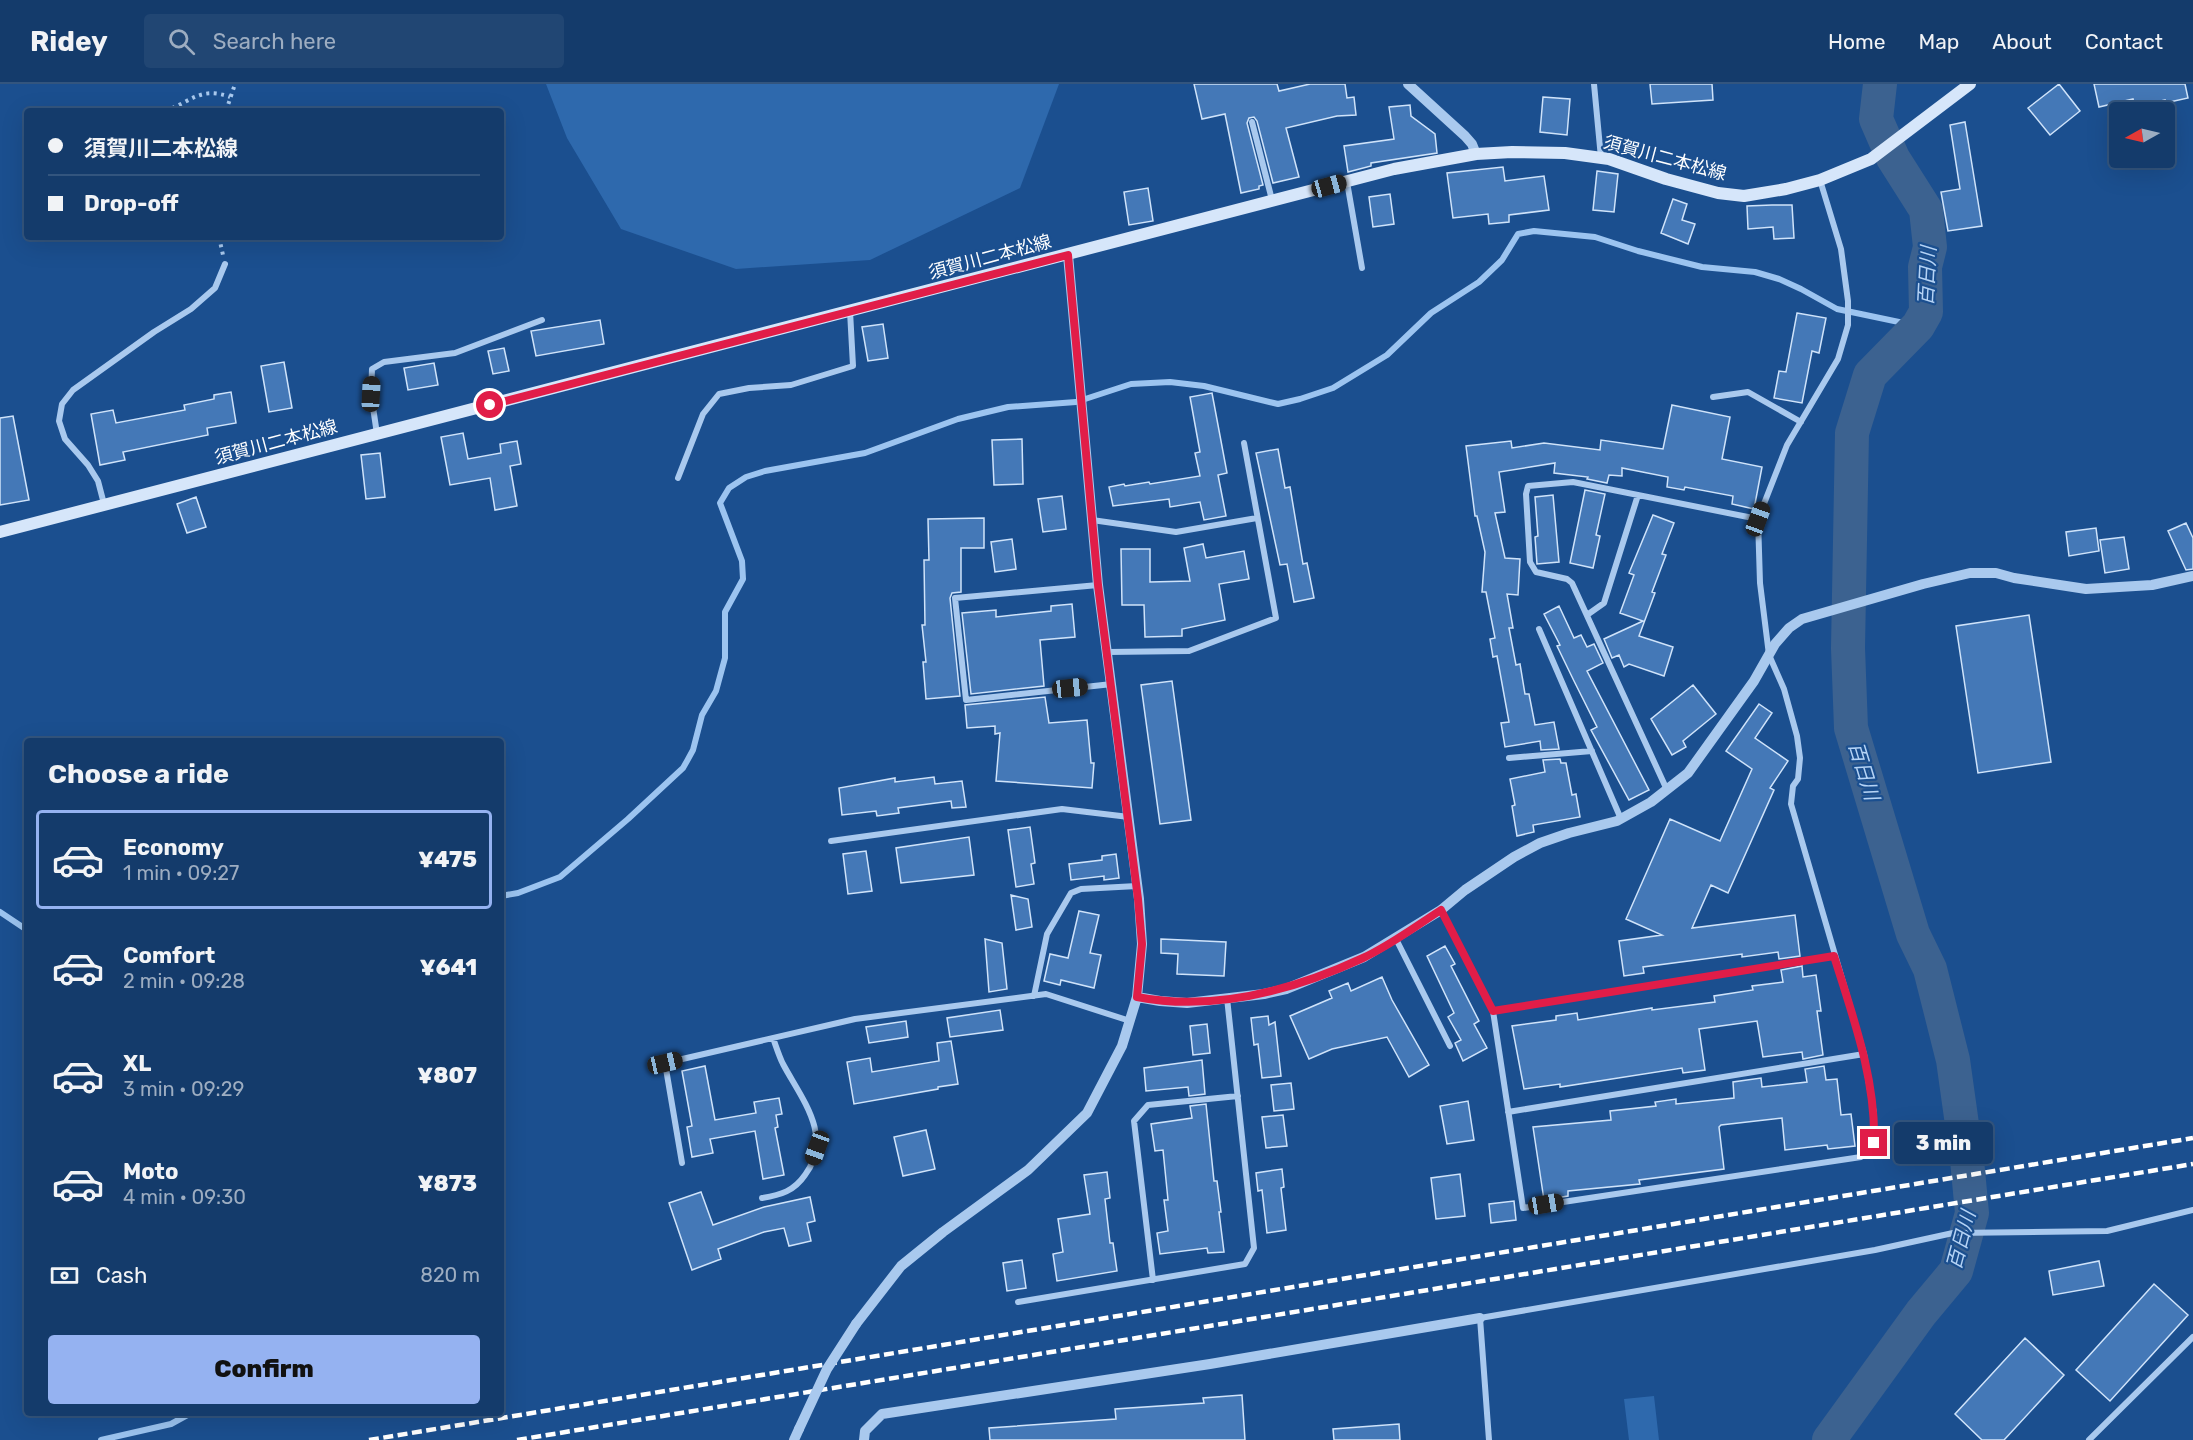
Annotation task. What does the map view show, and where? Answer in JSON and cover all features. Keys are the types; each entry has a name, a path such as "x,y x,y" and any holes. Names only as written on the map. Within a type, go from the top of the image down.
{"main road":[{"name":"須賀川二本松線","path":"0,532 1394,169 1476,154 1565,153 1601,158 1718,193 1744,196 1786,189 1820,180 1871,159 1970,84"}],"street":[{"path":"1408,84 1466,136 1476,154"},
{"path":"1594,84 1601,158"},
{"path":"1252,123 1272,201"},
{"path":"1441,910 1493,1011 1523,1208 1861,1156 1874,1143 1875,1129 1864,1054 1791,804 1793,786 1798,779 1800,758 1784,689 1769,655 1760,583 1758,519 1787,445 1838,359 1848,325 1848,301 1841,249 1820,180"},
{"path":"1347,182 1362,268"},
{"path":"794,1440 827,1369 856,1324 901,1266 1028,1170 1087,1113 1122,1046 1137,997 1142,944 1137,886 1098,585 1068,255"},
{"path":"104,505 98,481 88,465 65,439 59,421 63,404 74,390 154,332 191,309 215,288 225,264"},
{"path":"678,478 703,414 719,394 749,387 791,385 853,366 850,312"},
{"path":"377,434 371,394 372,369 384,362 455,353 542,320"},
{"path":"1713,397 1748,392 1801,422"},
{"path":"1108,652 1189,651 1276,618 1244,443"},
{"path":"1666,790 1572,583 1567,579 1536,572 1530,562 1526,494 1528,486 1573,482 1758,519"},
{"path":"1587,615 1604,603 1638,495"},
{"path":"1092,520 1176,532 1257,518"},
{"path":"1137,997 1187,1003 1286,989 1364,957 1396,939 1523,852 1569,832 1621,819 1651,802 1688,773 1754,681 1775,644 1789,628 1802,619 1878,596 1970,573 1996,573 2086,589 2152,585 2193,576"},
{"path":"1098,585 955,598 966,700 1112,684"},
{"path":"1539,630 1621,819"},
{"path":"1509,759 1592,751"},
{"path":"831,841 1062,809 1129,817"},
{"path":"1034,996 1047,934 1071,893 1081,889 1137,886"},
{"path":"1396,939 1450,1046"},
{"path":"1493,1011 1834,956"},
{"path":"682,1162 665,1063 855,1019 1046,994 1130,1021"},
{"path":"1018,1302 1245,1264 1254,1248 1227,998"},
{"path":"762,1198 786,1193 798,1184 809,1169 817,1148 814,1125 804,1098 783,1063 773,1038"},
{"path":"1509,1112 1864,1054"},
{"path":"1153,1280 1134,1121 1149,1105 1238,1096"},
{"path":"864,1440 865,1431 882,1414 1210,1364 1875,1250 1953,1233 2107,1231 2193,1210"},
{"path":"1480,1318 1489,1440"},
{"path":"2089,1440 2193,1337"}],"path":[{"path":"227,108 235,84"},
{"path":"172,108 204,93 219,93 230,97"}],"shaded area":[{"path":"546,84 1059,84 1020,188 870,260 736,269 621,229 567,138"},
{"path":"1654,1396 1659,1440 1629,1440 1624,1399"}],"building":[{"path":"1194,84 1277,84 1279,91 1310,84 1345,84 1347,98 1354,97 1356,115 1337,116 1286,128 1299,177 1273,183 1257,121 1254,117 1249,118 1247,123 1263,185 1259,186 1259,189 1241,193 1225,114 1202,119"},
{"path":"1650,84 1712,84 1713,100 1652,104"},
{"path":"2059,84 2080,111 2050,135 2028,108"},
{"path":"2094,84 2185,84 2188,98 2170,102 2165,102 2165,100 2134,102 2133,99 2109,102 2109,105 2099,107"},
{"path":"1543,97 1570,99 1567,135 1540,132"},
{"path":"1410,105 1411,116 1435,134 1437,153 1371,163 1371,166 1348,172 1344,146 1394,139 1389,107"},
{"path":"1965,122 1982,226 1948,231 1941,192 1960,189 1950,125"},
{"path":"1503,167 1505,181 1544,176 1549,210 1509,215 1509,222 1489,224 1488,214 1453,218 1447,173"},
{"path":"1597,171 1618,174 1614,212 1593,210"},
{"path":"1148,188 1153,221 1129,225 1124,192"},
{"path":"1390,194 1394,224 1373,227 1369,197"},
{"path":"1673,199 1687,204 1682,220 1695,224 1688,244 1661,233"},
{"path":"1792,205 1794,238 1774,239 1773,227 1748,229 1747,206"},
{"path":"1797,313 1826,318 1819,353 1812,351 1802,403 1774,398 1779,371 1786,372"},
{"path":"600,320 604,344 536,356 531,331"},
{"path":"883,324 888,358 868,361 862,327"},
{"path":"504,348 509,371 493,374 488,351"},
{"path":"284,362 292,408 269,412 261,366"},
{"path":"434,363 438,385 408,390 404,368"},
{"path":"231,392 236,423 207,428 208,435 123,452 125,460 100,465 91,414 113,410 116,423 185,410 184,405 214,399 214,395"},
{"path":"1212,393 1227,473 1218,475 1226,516 1204,520 1200,502 1170,507 1169,499 1113,506 1109,487 1149,482 1150,484 1200,476 1195,453 1200,452 1190,397"},
{"path":"1672,405 1730,417 1722,459 1762,467 1754,509 1732,504 1733,496 1685,487 1684,490 1667,487 1668,477 1622,468 1622,476 1609,475 1607,483 1587,479 1588,477 1554,473 1555,463 1499,472 1505,512 1495,513 1505,558 1520,559 1518,595 1507,594 1513,628 1509,628 1516,665 1520,664 1525,694 1529,694 1535,725 1554,722 1559,749 1541,750 1540,741 1505,747 1501,723 1509,722 1497,656 1493,657 1490,639 1495,638 1486,592 1482,592 1485,552 1477,516 1475,516 1466,446 1511,441 1512,448 1544,443 1600,450 1601,440 1663,449"},
{"path":"13,416 29,500 0,505 0,418"},
{"path":"463,433 468,459 501,453 500,444 517,441 521,464 510,466 517,506 495,510 490,478 450,485 441,437"},
{"path":"1022,439 1023,484 994,485 992,440"},
{"path":"1278,449 1285,488 1290,487 1303,564 1307,563 1314,598 1294,602 1287,564 1280,565 1256,453"},
{"path":"380,453 385,497 366,499 361,455"},
{"path":"1585,490 1605,494 1596,535 1600,536 1593,568 1570,563"},
{"path":"1553,495 1559,562 1537,564 1535,537 1538,536 1535,497"},
{"path":"1062,496 1066,529 1043,532 1038,499"},
{"path":"196,497 206,527 187,533 177,504"},
{"path":"1653,515 1674,523 1662,554 1666,555 1652,592 1655,593 1639,636 1673,647 1664,676 1629,664 1624,667 1619,655 1612,658 1604,639 1643,621 1620,613 1634,575 1629,573"},
{"path":"984,518 984,548 961,548 961,592 952,593 950,598 960,696 926,699 923,662 926,662 922,625 925,625 924,560 929,560 928,519"},
{"path":"2186,523 2193,538 2193,569 2186,570 2168,531"},
{"path":"2096,528 2099,551 2069,556 2066,532"},
{"path":"2124,537 2129,569 2105,573 2100,540"},
{"path":"1012,539 1016,569 995,572 991,542"},
{"path":"1203,544 1206,558 1244,551 1249,579 1219,584 1225,620 1182,629 1182,636 1145,637 1144,605 1122,605 1121,549 1150,549 1150,582 1190,581 1184,548"},
{"path":"1072,604 1075,637 1040,640 1044,686 971,694 962,613 996,610 996,617 1051,611 1051,606"},
{"path":"1559,606 1574,638 1581,635 1587,647 1594,644 1603,663 1587,671 1649,790 1629,800 1591,730 1597,727 1557,646 1560,645 1544,614"},
{"path":"2029,615 2051,762 1978,773 1956,626"},
{"path":"1172,681 1191,820 1160,824 1141,685"},
{"path":"1693,685 1716,714 1683,741 1686,747 1672,755 1651,719"},
{"path":"1045,697 1049,723 1087,720 1091,763 1094,763 1092,788 996,781 1000,733 995,734 995,726 967,728 965,705"},
{"path":"1759,704 1772,713 1755,738 1788,761 1770,788 1774,790 1728,893 1711,885 1692,928 1795,915 1800,956 1779,959 1778,952 1742,957 1742,954 1643,967 1644,973 1624,976 1619,941 1662,935 1626,919 1670,819 1720,841 1752,769 1726,751"},
{"path":"1560,759 1561,763 1566,763 1572,795 1576,794 1580,817 1533,825 1534,832 1517,836 1510,779 1545,772 1543,760"},
{"path":"934,777 935,784 962,781 966,807 952,808 951,801 898,808 899,813 877,816 876,811 842,815 839,788 895,778 895,782"},
{"path":"1030,827 1035,863 1031,864 1034,884 1016,887 1008,830"},
{"path":"969,837 974,875 901,883 896,848"},
{"path":"866,851 872,891 848,894 843,854"},
{"path":"1116,854 1119,878 1104,880 1104,876 1071,880 1069,864 1102,860 1102,856"},
{"path":"1011,895 1028,899 1032,927 1016,930"},
{"path":"1079,911 1099,915 1090,953 1101,955 1094,988 1061,980 1060,985 1044,981 1050,954 1068,958"},
{"path":"985,939 1002,943 1007,989 989,992"},
{"path":"1161,939 1226,942 1224,976 1177,974 1178,954 1161,953"},
{"path":"1445,946 1455,964 1451,966 1479,1021 1474,1024 1487,1048 1463,1061 1455,1043 1461,1040 1448,1017 1454,1013 1427,956"},
{"path":"1802,966 1803,977 1816,975 1821,1011 1817,1011 1823,1055 1803,1059 1802,1052 1763,1057 1757,1021 1699,1029 1705,1070 1683,1073 1682,1068 1560,1087 1560,1084 1524,1089 1512,1026 1556,1020 1556,1016 1577,1013 1578,1020 1652,1008 1652,1010 1715,1002 1714,996 1753,990 1752,986 1783,982 1781,970"},
{"path":"1382,977 1392,1000 1429,1065 1409,1077 1387,1037 1332,1049 1309,1059 1290,1016 1332,998 1329,991 1348,983 1351,991"},
{"path":"1000,1010 1003,1030 950,1037 947,1018"},
{"path":"1268,1016 1269,1025 1275,1022 1281,1076 1262,1078 1258,1044 1254,1045 1251,1018"},
{"path":"906,1021 908,1037 869,1043 866,1027"},
{"path":"1207,1024 1210,1053 1193,1055 1190,1026"},
{"path":"951,1041 958,1084 854,1104 847,1062 870,1058 872,1072 939,1061 937,1043"},
{"path":"1202,1060 1205,1094 1189,1096 1188,1087 1146,1091 1144,1068"},
{"path":"705,1066 715,1120 756,1113 754,1102 779,1098 782,1114 776,1115 778,1127 775,1128 784,1175 763,1179 755,1131 710,1139 713,1153 692,1157 687,1127 692,1126 682,1071"},
{"path":"1824,1066 1826,1080 1837,1079 1841,1115 1851,1114 1855,1146 1828,1149 1827,1145 1785,1150 1782,1118 1721,1125 1719,1127 1724,1169 1639,1180 1640,1184 1568,1191 1568,1196 1544,1200 1533,1127 1611,1120 1610,1111 1656,1106 1655,1102 1676,1099 1676,1104 1734,1098 1733,1082 1761,1078 1762,1087 1807,1082 1805,1069"},
{"path":"1291,1083 1294,1109 1274,1111 1271,1085"},
{"path":"1468,1101 1474,1140 1447,1144 1440,1106"},
{"path":"1206,1104 1214,1181 1217,1181 1221,1212 1219,1212 1224,1252 1208,1253 1207,1248 1160,1254 1157,1233 1168,1231 1164,1200 1168,1200 1163,1150 1155,1151 1151,1124 1192,1118 1190,1106"},
{"path":"1283,1115 1287,1146 1266,1148 1262,1117"},
{"path":"926,1130 935,1169 903,1176 894,1137"},
{"path":"1282,1169 1284,1187 1281,1188 1286,1230 1267,1233 1262,1190 1258,1191 1256,1173"},
{"path":"1107,1172 1110,1198 1105,1199 1110,1243 1113,1243 1117,1271 1057,1281 1053,1254 1063,1252 1058,1219 1090,1214 1084,1175"},
{"path":"1460,1174 1465,1216 1436,1219 1431,1178"},
{"path":"701,1192 713,1225 764,1207 810,1197 815,1221 807,1223 811,1241 789,1246 784,1228 764,1232 718,1249 721,1259 692,1270 669,1203"},
{"path":"1514,1201 1516,1220 1491,1223 1489,1204"},
{"path":"1022,1260 1026,1288 1007,1291 1003,1263"},
{"path":"2099,1261 2104,1286 2053,1295 2049,1271"},
{"path":"2154,1284 2188,1315 2110,1401 2076,1370"},
{"path":"2025,1338 2064,1375 2004,1440 1982,1440 1955,1414"},
{"path":"1242,1395 1245,1440 990,1440 989,1428 1116,1419 1115,1409 1204,1403 1203,1398"},
{"path":"1399,1424 1400,1440 1334,1440 1333,1429"}],"waterway":[{"name":"百日川","path":"1829,1440 1921,1313 1956,1271 1972,1213 1953,1060 1930,969 1913,934 1851,728 1848,648 1852,433 1870,375 1918,326 1926,312 1925,267 1930,247 1926,210 1893,158 1876,119 1880,84"},
{"path":"504,895 518,893 560,877 683,768 693,750 702,715 716,691 725,658 725,612 743,579 742,561 720,503 729,488 746,477 765,471 865,453 958,419 1008,407 1076,402 1131,384 1170,382 1204,386 1278,404 1300,399 1333,388 1387,355 1431,313 1479,282 1502,260 1518,234 1534,231 1595,237 1638,251 1702,267 1755,272 1779,279 1837,309 1918,326"},
{"path":"0,912 24,928"},
{"path":"101,1440 171,1424 186,1416"}],"railway":[{"path":"369,1440 2193,1138"},
{"path":"517,1440 2193,1164"}],"route":[{"path":"490,405 1068,255 1098,585 1138,899 1142,944 1137,997 1187,1003 1264,994 1286,989 1364,957 1441,910 1493,1011 1834,956 1864,1054 1874,1114 1874,1143"}]}
